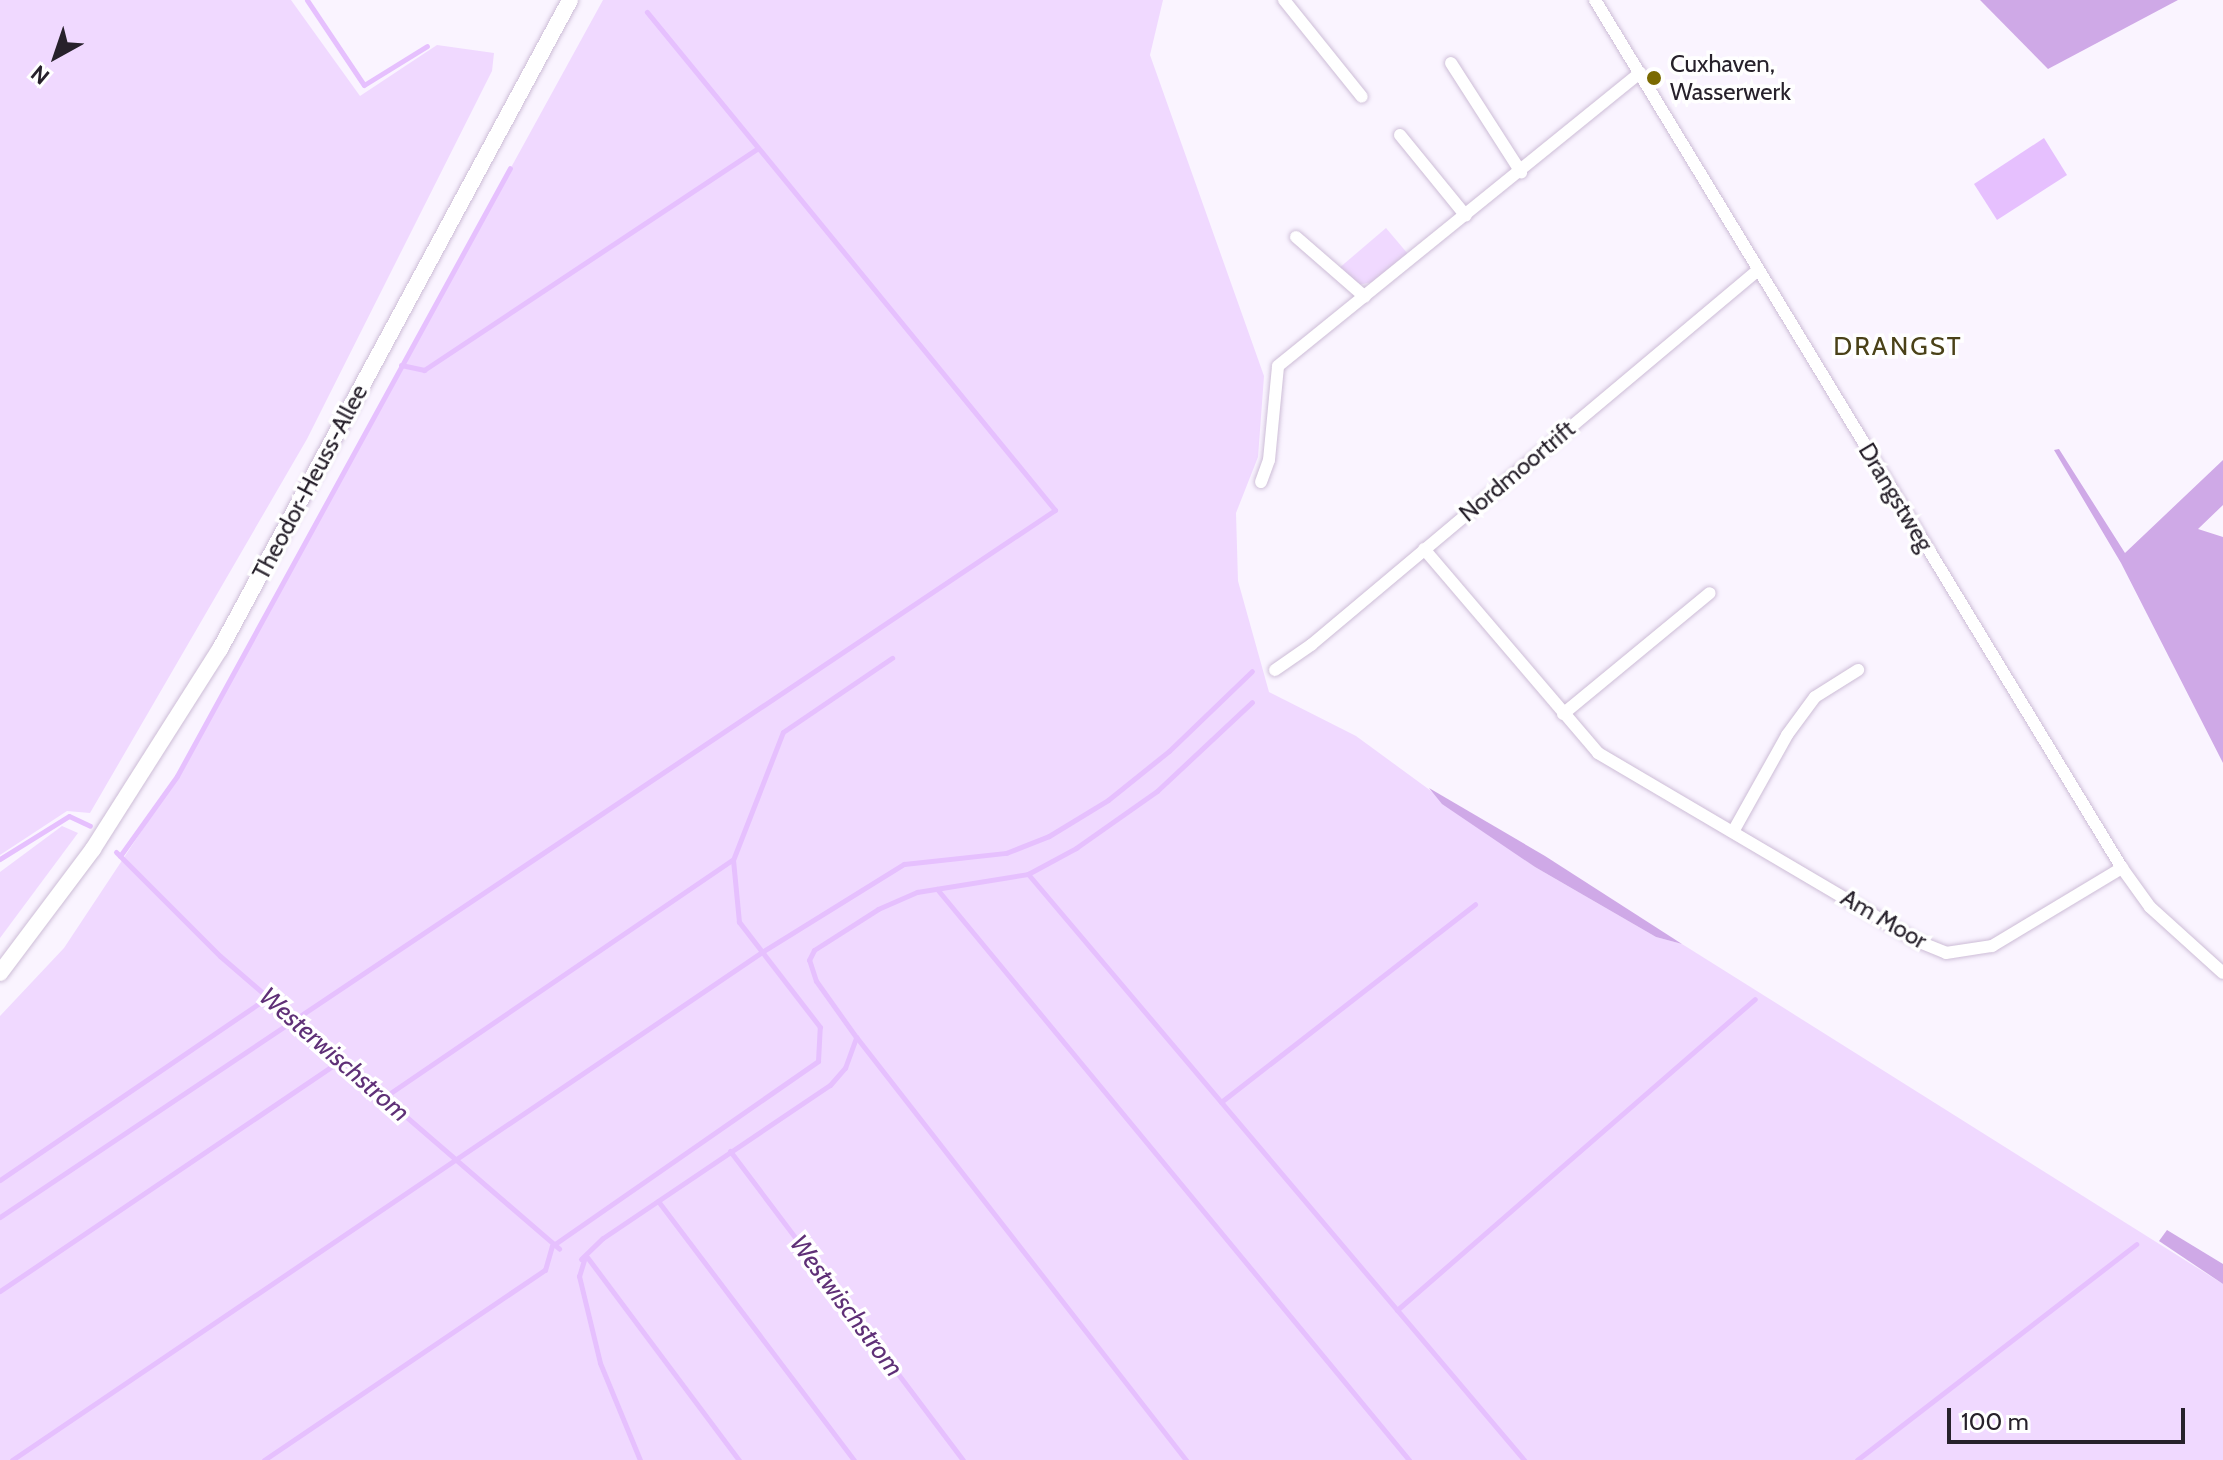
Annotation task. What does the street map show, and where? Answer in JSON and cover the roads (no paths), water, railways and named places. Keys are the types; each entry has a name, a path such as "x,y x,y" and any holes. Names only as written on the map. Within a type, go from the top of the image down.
{"street":[{"name":"Theodor-Heuss-Allee","path":"0,973 101,837 220,649 570,0"},
{"path":"1284,0 1362,97"},
{"name":"Drangstweg","path":"1595,0 2122,868 2150,907 2223,973"},
{"path":"1451,63 1521,172"},
{"path":"1261,482 1269,460 1278,366 1640,73"},
{"path":"1400,135 1466,216"},
{"path":"1296,237 1365,297"},
{"name":"Nordmoortrift","path":"1275,670 1758,270"},
{"name":"Am Moor","path":"1424,549 1598,753 1946,953 1992,946 2122,868"},
{"path":"1563,714 1710,593"},
{"path":"1734,830 1815,697 1858,670"},
{"name":"Theodor-Heuss-Allee","path":"0,965 20,946"}],"waterway":[{"path":"307,0 364,85 427,46"},
{"path":"0,1217 1055,510 647,12"},
{"path":"401,365 424,370 758,148"},
{"path":"120,856 177,776 510,168"},
{"path":"264,1460 545,1270 552,1246 818,1061 820,1027 739,922 733,860 783,732 892,658"},
{"path":"12,1460 762,952 904,864 1006,853 1049,836 1108,800 1169,751 1252,671"},
{"path":"581,1259 603,1238 830,1085 845,1068 856,1037 816,981 809,960 814,950 878,909 917,892 1028,874 1076,848 1157,791 1252,702"},
{"name":"Westerwischstrom","path":"0,859 69,816 90,826"},
{"name":"Westerwischstrom","path":"116,852 220,956 559,1249"},
{"path":"383,1098 732,860"},
{"path":"1028,874 1524,1460"},
{"path":"937,889 1409,1460"},
{"path":"1221,1102 1475,904"},
{"path":"0,1180 267,998"},
{"path":"1397,1310 1755,999"},
{"path":"857,1038 1186,1460"},
{"path":"0,1291 340,1061"},
{"name":"Westwischstrom","path":"730,1151 963,1460"},
{"path":"658,1201 854,1460"},
{"path":"1857,1460 2136,1244"},
{"path":"587,1257 739,1460"},
{"path":"584,1260 579,1276 600,1363 640,1460"}],"place":[{"name":"Cuxhaven, Wasserwerk","path":"1654,78"}],"district":[{"name":"DRANGST","path":"1898,347"}]}
